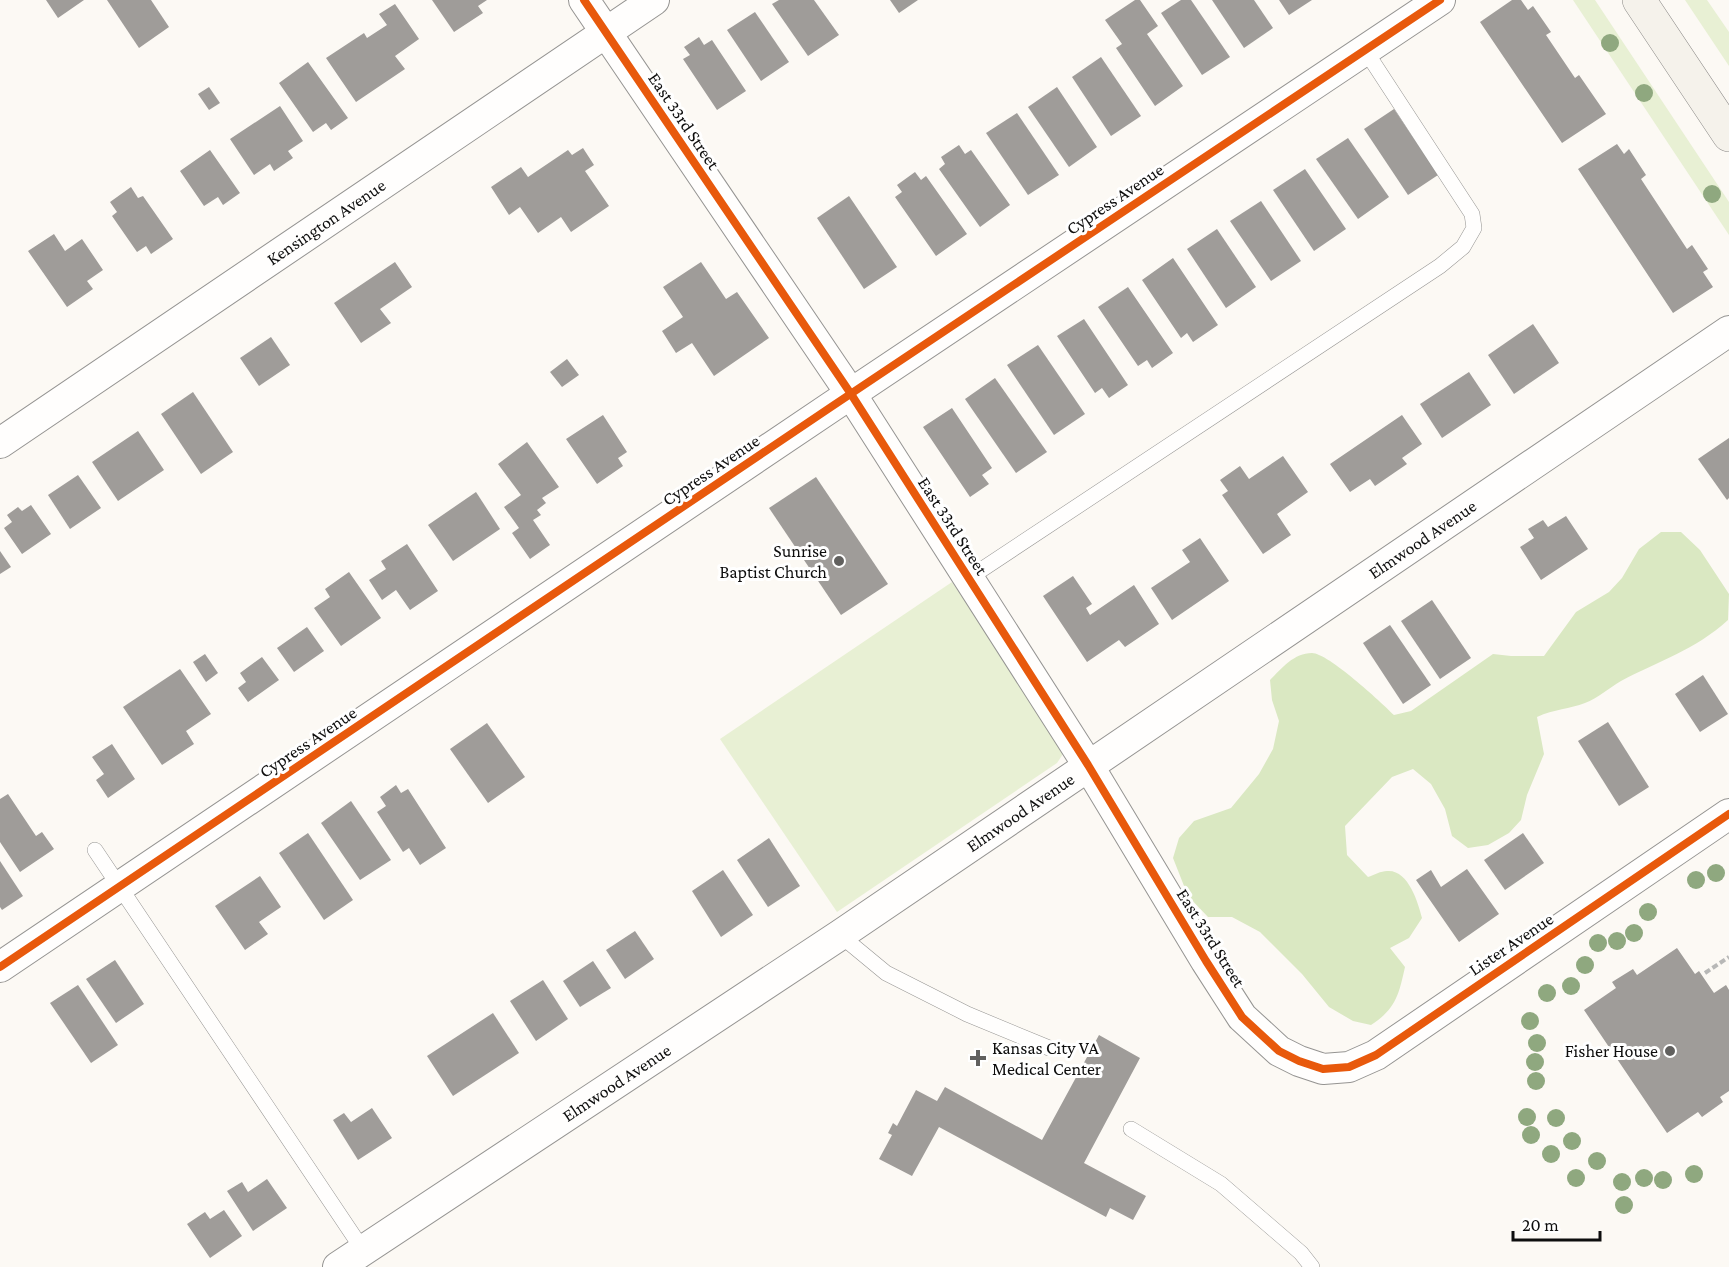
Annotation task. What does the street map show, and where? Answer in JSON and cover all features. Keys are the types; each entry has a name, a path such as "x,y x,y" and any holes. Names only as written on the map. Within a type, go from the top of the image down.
{"main road":[{"path":"1639,0 1729,135"}],"street":[{"name":"East 33rd Street","path":"584,0 851,394 1088,765 1242,1017 1279,1051 1299,1061"},
{"name":"Kensington Avenue","path":"0,443 654,0"},
{"name":"Cypress Avenue","path":"0,967 1440,0"},
{"name":"Elmwood Avenue","path":"338,1267 840,935 1729,331"},
{"name":"Lister Avenue","path":"1299,1061 1323,1069 1349,1067 1376,1055 1729,814"}],"lane":[{"path":"969,578 1440,266 1463,246 1474,228 1472,214 1365,50"},
{"path":"95,850 363,1250"},
{"path":"840,935 886,973 967,1014 1049,1047"},
{"path":"1131,1129 1221,1184 1301,1253 1312,1267"}],"path":[{"path":"1705,973 1729,957"}],"green space":[{"path":"1573,0 1595,0 1729,202 1729,235"},
{"path":"1685,0 1707,0 1729,32 1729,66"},
{"path":"1661,532 1681,532 1700,550 1729,594 1728,620 1690,647 1621,681 1590,701 1537,717 1544,754 1527,795 1521,820 1509,833 1488,845 1468,848 1452,836 1445,809 1431,784 1413,769 1392,777 1345,826 1347,855 1368,877 1387,871 1401,875 1411,888 1422,918 1409,938 1390,948 1405,967 1395,1000 1379,1019 1371,1025 1353,1021 1329,1007 1302,974 1260,932 1232,917 1208,917 1188,896 1173,858 1179,838 1194,821 1231,808 1259,774 1273,749 1279,721 1272,700 1270,680 1289,662 1306,654 1320,655 1354,679 1394,715 1411,711 1493,654 1544,656 1576,612 1609,592 1622,578 1639,549"},
{"path":"952,582 1060,741 1063,754 1057,763 837,912 720,739"}],"building":[{"path":"46,0 84,0 58,18"},
{"path":"107,0 151,0 169,27 139,48"},
{"path":"432,0 487,0 478,6 483,13 454,32"},
{"path":"779,0 814,0 839,35 808,56 772,4"},
{"path":"890,0 918,0 899,13"},
{"path":"1135,0 1140,0 1158,26 1147,34 1183,86 1155,106 1116,48 1122,44 1105,20"},
{"path":"1181,0 1191,0 1230,57 1202,75 1161,13"},
{"path":"1212,0 1254,0 1273,28 1244,48"},
{"path":"1279,0 1312,0 1289,15"},
{"path":"1512,0 1521,0 1528,10 1533,6 1551,32 1546,35 1575,78 1579,75 1606,114 1562,143 1480,22"},
{"path":"395,4 419,39 395,56 405,69 356,102 326,58 364,33 367,38 387,25 379,14"},
{"path":"755,12 789,62 761,81 727,30"},
{"path":"699,37 704,45 712,40 746,91 717,110 683,59 690,55 684,47"},
{"path":"1101,57 1141,116 1111,136 1072,77"},
{"path":"308,62 348,118 331,130 326,123 313,132 279,83"},
{"path":"209,87 220,103 209,110 198,94"},
{"path":"1057,87 1097,147 1069,167 1028,107"},
{"path":"280,106 303,141 288,151 293,158 274,171 270,164 254,175 230,139"},
{"path":"1394,109 1438,175 1408,195 1364,129"},
{"path":"1017,113 1059,175 1028,195 986,133"},
{"path":"1348,138 1389,197 1358,219 1316,159"},
{"path":"1617,144 1624,154 1629,149 1646,175 1641,179 1687,249 1692,245 1708,269 1703,272 1713,287 1673,313 1578,169"},
{"path":"959,145 965,154 971,150 1010,205 980,227 939,169 945,164 941,157"},
{"path":"583,148 594,165 585,171 609,206 571,232 561,217 538,233 520,207 509,215 491,187 521,167 528,177 568,150 572,155"},
{"path":"210,150 240,193 223,205 218,197 204,206 180,171"},
{"path":"1305,169 1346,229 1314,251 1273,190"},
{"path":"915,172 921,180 926,176 967,234 936,256 895,197 902,192 897,185"},
{"path":"131,187 138,198 143,196 173,239 151,254 146,246 137,252 112,216 117,212 110,202"},
{"path":"849,196 897,267 864,289 817,218"},
{"path":"1261,201 1301,261 1271,281 1230,221"},
{"path":"1217,229 1256,287 1226,308 1187,249"},
{"path":"54,234 65,251 82,239 103,270 87,281 93,289 67,307 28,251"},
{"path":"1173,258 1218,325 1193,342 1187,333 1181,338 1142,280"},
{"path":"395,262 412,287 380,309 391,323 361,343 334,303"},
{"path":"701,262 726,299 737,292 769,338 714,376 692,343 676,353 662,331 683,317 663,287"},
{"path":"1128,287 1173,353 1152,368 1147,360 1138,366 1098,307"},
{"path":"1084,319 1128,385 1109,398 1102,388 1095,393 1057,336"},
{"path":"1533,324 1559,363 1514,394 1488,355"},
{"path":"271,337 290,365 259,386 240,358"},
{"path":"1038,345 1085,414 1054,435 1007,365"},
{"path":"567,359 579,375 562,387 550,372"},
{"path":"1469,372 1491,405 1442,438 1420,404"},
{"path":"995,378 1047,452 1016,473 965,399"},
{"path":"193,392 233,452 201,474 161,414"},
{"path":"952,408 992,468 982,475 989,484 970,497 923,427"},
{"path":"603,415 627,452 618,458 623,466 597,484 566,439"},
{"path":"1402,415 1422,444 1402,458 1407,464 1375,486 1370,479 1350,492 1330,464"},
{"path":"138,431 164,470 118,501 92,462"},
{"path":"1729,438 1729,498 1727,500 1698,459"},
{"path":"527,442 559,487 542,498 546,503 537,510 541,515 533,520 550,545 530,559 512,533 519,528 504,507 521,495 498,464"},
{"path":"1283,456 1308,492 1277,514 1291,535 1263,554 1222,495 1228,491 1220,480 1240,466 1249,479"},
{"path":"78,475 101,508 70,529 48,495"},
{"name":"Sunrise Baptist Church","path":"816,477 888,584 841,615 769,508"},
{"path":"476,492 500,529 453,561 428,525"},
{"path":"31,505 51,534 22,554 4,528 12,522 7,515 18,507 22,511"},
{"path":"1566,516 1588,549 1541,580 1520,547 1534,538 1528,529 1543,520 1548,527"},
{"path":"1200,538 1229,581 1172,620 1151,588 1190,562 1182,550"},
{"path":"407,544 438,591 410,610 396,590 382,600 369,580 386,569 381,561"},
{"path":"0,551 11,567 0,574"},
{"path":"349,572 381,618 341,646 314,608 330,597 325,589"},
{"path":"1073,576 1092,604 1086,608 1090,615 1134,585 1159,624 1125,647 1119,640 1087,662 1043,596"},
{"path":"1432,600 1471,658 1440,679 1401,621"},
{"path":"1390,625 1431,685 1403,704 1363,643"},
{"path":"307,627 324,651 294,672 277,648"},
{"path":"205,654 218,673 206,682 193,662"},
{"path":"262,657 279,680 248,702 238,688 246,682 240,673"},
{"path":"180,669 211,714 186,731 194,744 162,765 123,707"},
{"path":"1703,675 1728,714 1700,732 1675,694"},
{"path":"1608,722 1649,787 1619,806 1578,741"},
{"path":"487,723 525,777 488,803 450,749"},
{"path":"112,744 135,779 108,798 96,780 104,774 92,757"},
{"path":"396,785 401,793 408,789 446,848 420,865 409,848 403,852 377,812 386,806 380,797"},
{"path":"8,794 36,836 42,832 54,849 20,872 0,842 0,799"},
{"path":"351,801 391,860 360,880 321,823"},
{"path":"308,833 353,900 324,920 279,853"},
{"path":"1523,833 1544,863 1505,890 1484,860"},
{"path":"769,838 800,886 768,907 737,860"},
{"path":"0,861 23,896 2,910 0,907"},
{"path":"1467,869 1499,914 1459,942 1416,880 1431,870 1441,887"},
{"path":"723,870 753,915 721,937 692,891"},
{"path":"260,876 281,907 259,922 268,934 245,950 215,906"},
{"path":"635,931 654,959 625,979 606,950"},
{"name":"Fisher House","path":"1677,948 1695,974 1699,971 1714,993 1726,985 1729,990 1729,1091 1720,1097 1723,1102 1702,1117 1698,1112 1667,1133 1584,1010 1616,988 1612,982 1633,969 1637,975"},
{"path":"115,960 144,1004 116,1023 86,979"},
{"path":"593,961 611,988 580,1007 563,981"},
{"path":"543,980 568,1019 536,1041 510,1001"},
{"path":"78,985 118,1045 91,1063 50,1003"},
{"path":"493,1013 519,1053 453,1096 427,1056"},
{"path":"1099,1035 1140,1058 1084,1163 1146,1196 1133,1220 1110,1208 1106,1217 939,1127 912,1176 879,1159 892,1135 888,1133 893,1123 897,1126 916,1090 937,1101 945,1087 1042,1140"},
{"path":"372,1108 392,1138 358,1160 333,1120 344,1113 351,1122"},
{"path":"267,1179 287,1208 253,1231 227,1191 242,1182 248,1192"},
{"path":"224,1210 242,1236 210,1258 187,1224 205,1212 210,1219"}],"cycle path":[{"path":"584,0 851,394 1088,765 1242,1017 1279,1051 1323,1069 1349,1067 1376,1055 1729,814"},
{"path":"0,967 1440,0"}],"place":[{"name":"Sunrise Baptist Church","path":"839,561"},
{"name":"Fisher House","path":"1670,1051"},
{"name":"Kansas City VA Medical Center","path":"978,1058"}]}
